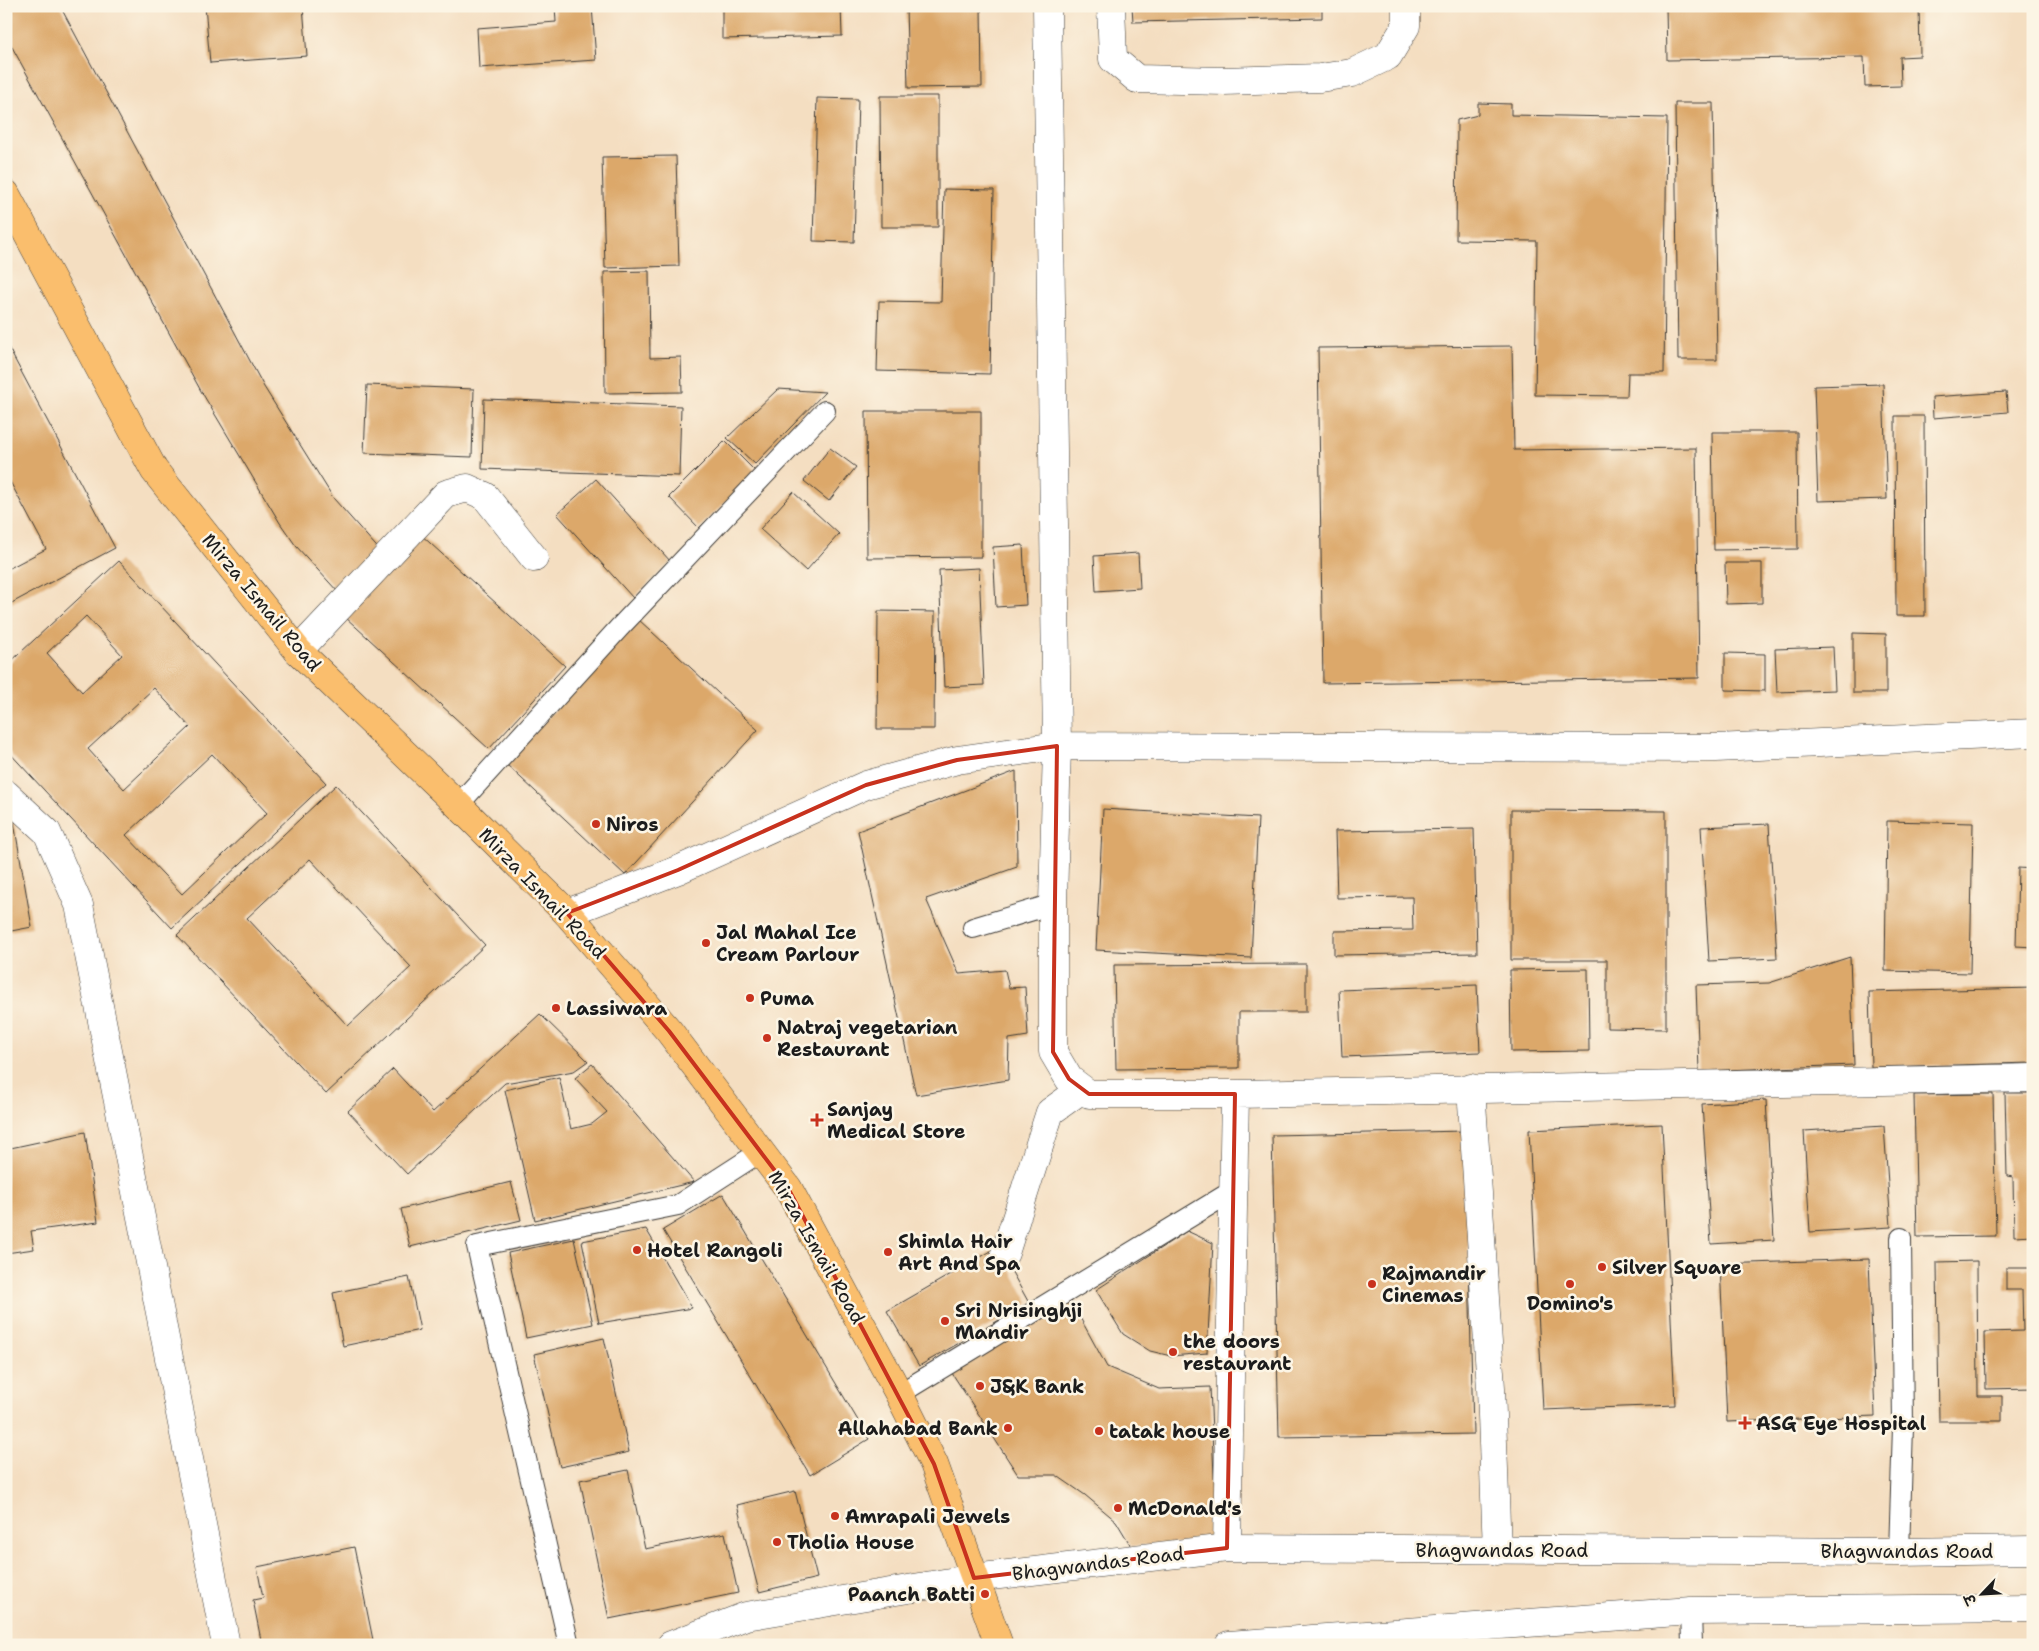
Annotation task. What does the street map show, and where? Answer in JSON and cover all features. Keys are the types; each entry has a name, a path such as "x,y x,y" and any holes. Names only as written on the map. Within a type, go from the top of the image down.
{"highway":[{"name":"Mirza Ismail Road","path":"6,194 154,470 298,651 567,913 669,1031 788,1188 900,1394 934,1464 999,1645"}],"street":[{"path":"1047,6 1057,746 1053,904 1053,1052 1069,1079 1089,1094 1234,1094 2033,1078"},
{"path":"1111,6 1113,59 1137,79 1224,81 1320,78 1352,73 1388,56 1406,26 1406,6"},
{"path":"298,651 446,494 467,488 485,496 534,558"},
{"path":"567,913 678,870 866,785 957,760 1057,746 1716,748 2033,733"},
{"path":"6,794 47,832 79,905 226,1645"},
{"path":"1471,1088 1491,1388 1498,1551"},
{"path":"1005,1254 1050,1112 1082,1089"},
{"path":"1227,1548 1234,1094"},
{"name":"Bhagwandas Road","path":"671,1645 746,1616 974,1578 1227,1548 1899,1552 2033,1550"},
{"path":"1229,1645 1690,1611 2033,1608"}],"lane":[{"path":"458,805 619,628 825,411"},
{"path":"973,928 1053,904"},
{"path":"569,1645 477,1246 678,1205 760,1152"},
{"path":"900,1394 1234,1190"},
{"path":"1899,1552 1903,1427 1901,1238"},
{"path":"1690,1611 1692,1645"}],"highlighted area":[{"path":"1057,746 1053,1052 1069,1079 1089,1094 1235,1094 1227,1548 974,1578 934,1464 788,1188 669,1031 567,913 678,870 866,785 957,760"}],"building":[{"path":"6,6 60,6 264,387 334,499 383,554 339,593 296,546 280,523 201,391 6,36"},
{"path":"205,6 303,6 307,56 210,63"},
{"path":"555,6 592,6 596,60 479,68 477,28 556,22"},
{"path":"722,6 841,6 842,36 722,39"},
{"path":"906,6 981,6 982,87 908,88"},
{"path":"1132,6 1322,6 1322,18 1133,22"},
{"path":"1666,6 1919,6 1920,56 1900,57 1901,86 1865,87 1864,57 1667,60"},
{"path":"880,96 938,96 938,227 881,227"},
{"path":"817,98 858,99 854,242 813,241"},
{"path":"1478,103 1511,104 1511,115 1667,118 1664,373 1628,373 1627,396 1535,395 1537,241 1456,240 1457,120 1478,115"},
{"path":"1675,103 1713,103 1717,360 1678,360"},
{"path":"676,156 679,266 605,268 602,157"},
{"path":"944,189 994,190 990,374 877,371 879,301 941,302"},
{"path":"649,271 650,358 681,357 682,392 605,393 604,272"},
{"path":"6,343 115,548 6,606 6,570 46,549 6,474"},
{"path":"1512,346 1514,450 1696,448 1699,678 1323,683 1318,348"},
{"path":"1883,384 1887,499 1818,501 1814,386"},
{"path":"367,385 474,389 472,457 364,453"},
{"path":"778,389 825,392 755,464 727,438"},
{"path":"2006,392 2008,412 1933,418 1932,397"},
{"path":"484,399 681,406 679,476 482,469"},
{"path":"866,411 981,411 981,557 867,558"},
{"path":"1895,416 1924,416 1925,616 1896,616"},
{"path":"1712,432 1797,432 1798,549 1714,550"},
{"path":"725,441 756,472 699,528 669,497"},
{"path":"830,448 856,467 829,501 804,481"},
{"path":"596,479 671,562 633,598 557,514"},
{"path":"793,492 839,534 806,571 760,529"},
{"path":"419,533 565,666 489,749 344,616"},
{"path":"1023,545 1026,605 996,607 993,547"},
{"path":"1138,553 1140,588 1096,591 1094,556"},
{"path":"119,561 326,783 172,928 6,749 6,666","holes":["86,616 122,655 82,692 47,653","154,688 190,727 124,789 88,749","212,754 267,813 182,894 126,835"]},
{"path":"1725,563 1762,563 1762,603 1726,604"},
{"path":"979,568 984,685 944,687 939,570"},
{"path":"878,611 935,612 934,729 877,729"},
{"path":"638,619 758,730 625,875 506,764"},
{"path":"1853,633 1886,634 1886,693 1853,693"},
{"path":"1833,647 1835,690 1777,692 1775,649"},
{"path":"1725,653 1765,654 1765,691 1725,690"},
{"path":"1016,771 1017,867 926,899 959,974 1005,970 1009,988 1025,987 1028,1036 1009,1039 1008,1080 916,1095 858,831"},
{"path":"336,785 485,945 326,1094 177,935","holes":["310,859 411,967 348,1026 247,918"]},
{"path":"6,805 11,805 32,927 6,932"},
{"path":"1103,809 1258,818 1251,958 1096,950"},
{"path":"1511,810 1666,811 1666,1029 1607,1028 1607,960 1511,960"},
{"path":"1887,821 1973,823 1970,973 1885,971"},
{"path":"1769,824 1777,958 1709,961 1701,827"},
{"path":"1474,829 1477,953 1334,955 1334,931 1413,930 1412,897 1337,898 1335,831"},
{"path":"2018,868 2033,869 2033,947 2016,946"},
{"path":"1850,957 1854,1065 1699,1071 1696,985 1769,983"},
{"path":"1306,964 1306,1012 1239,1012 1239,1068 1116,1069 1114,965"},
{"path":"1588,969 1589,1051 1511,1052 1510,970"},
{"path":"1477,985 1480,1052 1342,1057 1339,990"},
{"path":"2033,988 2033,1063 1871,1067 1869,992"},
{"path":"540,1014 588,1061 574,1071 505,1083 407,1174 348,1111 393,1069 433,1112"},
{"path":"592,1064 694,1182 535,1220 505,1090 559,1077 571,1129 592,1124 607,1112 575,1078"},
{"path":"2005,1093 2033,1093 2033,1235 2014,1236 2013,1177 2007,1176"},
{"path":"1993,1094 1996,1236 1917,1237 1914,1095"},
{"path":"1766,1100 1774,1240 1711,1244 1702,1104"},
{"name":"Silver Square","path":"1662,1124 1675,1405 1543,1410 1529,1130"},
{"path":"1884,1126 1891,1227 1810,1232 1804,1131"},
{"name":"Rajmandir Cinemas","path":"1466,1131 1473,1434 1279,1437 1272,1135"},
{"path":"85,1132 98,1222 31,1231 34,1249 6,1253 6,1149"},
{"path":"511,1182 521,1220 410,1247 401,1209"},
{"path":"723,1194 869,1439 810,1475 663,1230"},
{"path":"646,1229 692,1308 599,1323 582,1241"},
{"path":"1187,1231 1213,1243 1207,1353 1171,1356 1150,1351 1123,1334 1096,1290"},
{"path":"574,1239 593,1324 526,1338 508,1253"},
{"path":"998,1247 1029,1303 919,1366 887,1311"},
{"path":"1869,1259 1875,1416 1727,1422 1720,1264"},
{"path":"1977,1261 1978,1396 2002,1396 2002,1421 1939,1421 1937,1262"},
{"path":"2006,1268 2033,1268 2033,1388 1986,1389 1985,1332 2023,1331 2022,1290 2006,1290"},
{"path":"409,1277 420,1330 343,1346 333,1293"},
{"path":"1071,1301 1107,1367 1159,1389 1210,1387 1217,1542 1131,1546 1116,1521 1085,1495 1056,1475 1018,1475 950,1370"},
{"path":"604,1338 629,1452 560,1467 534,1354"},
{"path":"628,1470 645,1549 725,1533 738,1593 609,1619 580,1480"},
{"name":"Tholia House","path":"795,1491 817,1578 759,1592 737,1505"},
{"path":"354,1547 374,1645 262,1645 253,1600 263,1598 257,1567"}],"place":[{"name":"Niros","path":"596,824"},
{"name":"Jal Mahal Ice Cream Parlour","path":"706,943"},
{"name":"Puma","path":"750,998"},
{"name":"Lassiwara","path":"556,1008"},
{"name":"Natraj vegetarian Restaurant","path":"767,1038"},
{"name":"Sanjay Medical Store","path":"817,1120"},
{"name":"Hotel Rangoli","path":"637,1250"},
{"name":"Shimla Hair Art And Spa","path":"888,1252"},
{"name":"Silver Square","path":"1602,1267"},
{"name":"Rajmandir Cinemas","path":"1372,1284"},
{"name":"Domino's","path":"1570,1284"},
{"name":"Sri Nrisinghji Mandir","path":"945,1321"},
{"name":"the doors restaurant","path":"1173,1352"},
{"name":"J&K Bank","path":"980,1386"},
{"name":"ASG Eye Hospital","path":"1745,1423"},
{"name":"Allahabad Bank","path":"1008,1428"},
{"name":"tatak house","path":"1099,1431"},
{"name":"McDonald's","path":"1118,1508"},
{"name":"Amrapali Jewels","path":"835,1516"},
{"name":"Tholia House","path":"777,1542"},
{"name":"Paanch Batti","path":"985,1594"}]}
